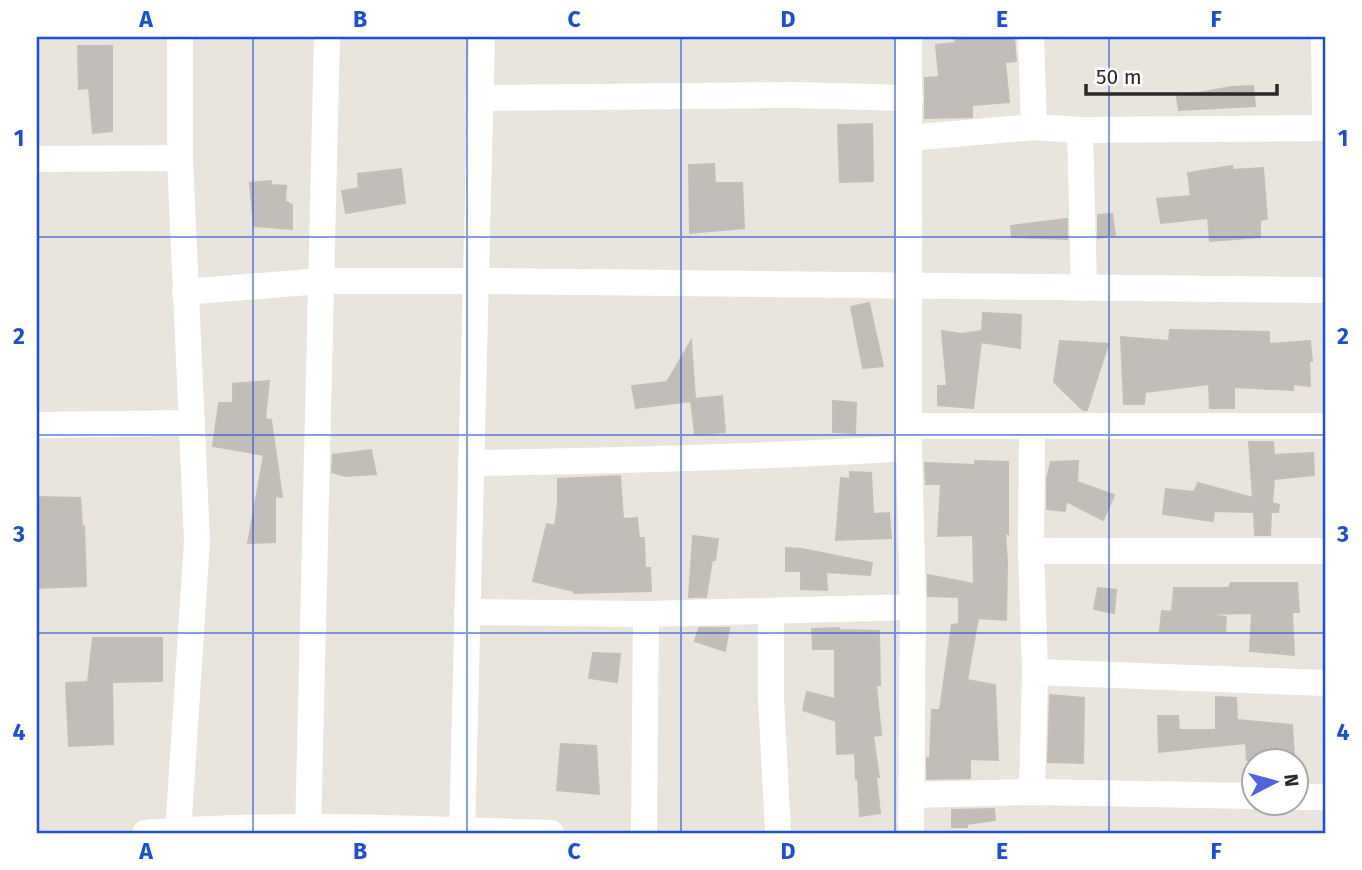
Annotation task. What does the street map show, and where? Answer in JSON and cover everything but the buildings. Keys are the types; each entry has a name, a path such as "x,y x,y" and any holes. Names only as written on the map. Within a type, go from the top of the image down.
{"street":[{"path":"178,832 197,541 180,158 180,37"},
{"path":"308,830 327,37"},
{"path":"462,831 482,37"},
{"path":"909,37 909,437 914,607 911,833"},
{"path":"1031,37 1034,127"},
{"path":"1324,37 1325,113"},
{"path":"481,99 793,95 910,98"},
{"path":"909,138 1034,127 1080,130 1325,128"},
{"path":"1080,130 1084,288"},
{"path":"37,159 180,158"},
{"path":"185,292 321,281 1325,290"},
{"path":"37,425 192,423"},
{"path":"471,463 809,454 909,437 1032,426 1325,426 1325,449"},
{"path":"1032,426 1031,551 1035,672 1032,792"},
{"path":"1031,551 1325,551"},
{"path":"467,612 646,614 914,607"},
{"path":"771,611 771,696 778,833"},
{"path":"644,833 646,614"},
{"path":"1035,672 1325,683"},
{"path":"912,795 1032,792 1240,796"},
{"path":"145,833 308,830 551,833"}]}
